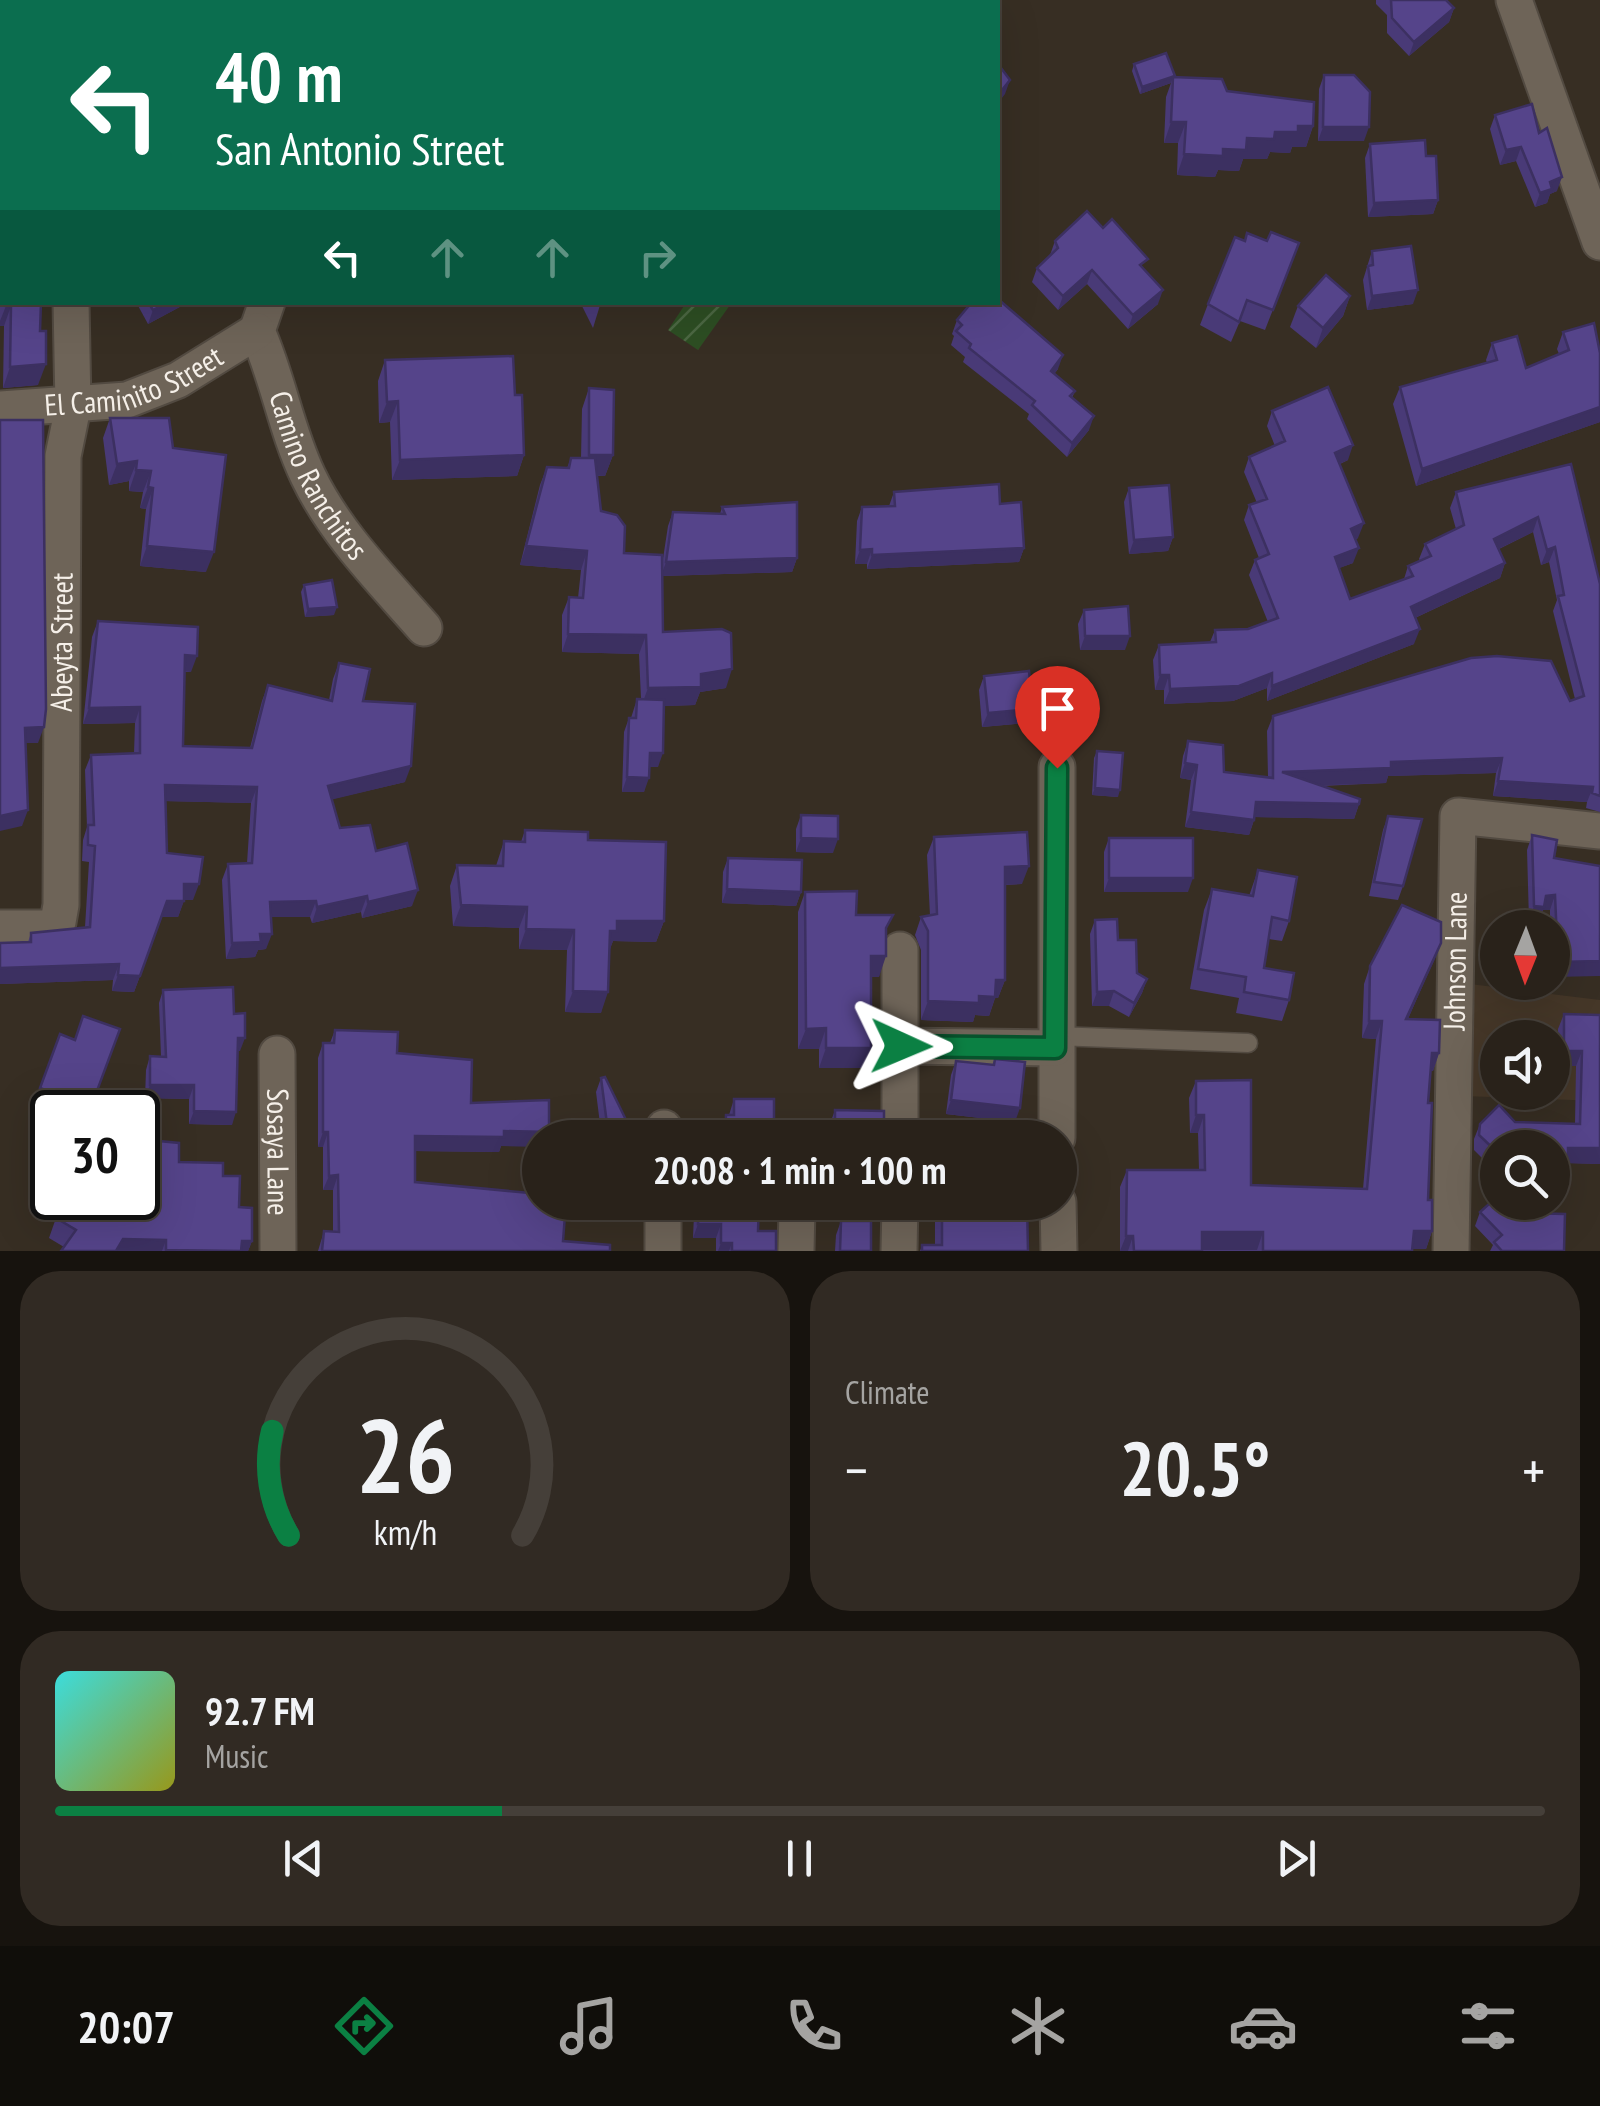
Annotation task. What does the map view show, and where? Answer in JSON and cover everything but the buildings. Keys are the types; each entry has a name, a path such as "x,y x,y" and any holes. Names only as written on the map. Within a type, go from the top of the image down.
{"street":[{"path":"1514,0 1600,242"},
{"name":"Abeyta Street","path":"0,928 50,928 58,922 63,456 74,408 71,305"},
{"name":"El Caminito Street","path":"0,409 74,408 127,400 178,380 262,317"},
{"name":"Camino Ranchitos","path":"262,317 308,476 357,551 424,628"},
{"path":"1057,768 1057,1120"},
{"name":"Johnson Lane","path":"1451,1251 1458,816 1600,830"},
{"path":"900,950 900,1120"},
{"path":"901,1046 1055,1042"},
{"name":"Sosaya Lane","path":"277,1054 278,1251"},
{"path":"663,1251 664,1220"},
{"path":"796,1251 797,1220"},
{"path":"900,1220 900,1251"},
{"path":"1058,1220 1059,1251"}],"lane":[{"path":"1055,1042 1248,1043"}],"shaded area":[{"path":"1462,983 1480,985 1480,1000 1570,1000 1570,996 1600,1000 1600,1101 1570,1100 1570,1020 1480,1020 1480,1097 1464,1096"}],"green space":[{"path":"685,305 730,305 698,350 668,330"}],"route":[{"path":"901,1046 1055,1048 1057,768"}]}
